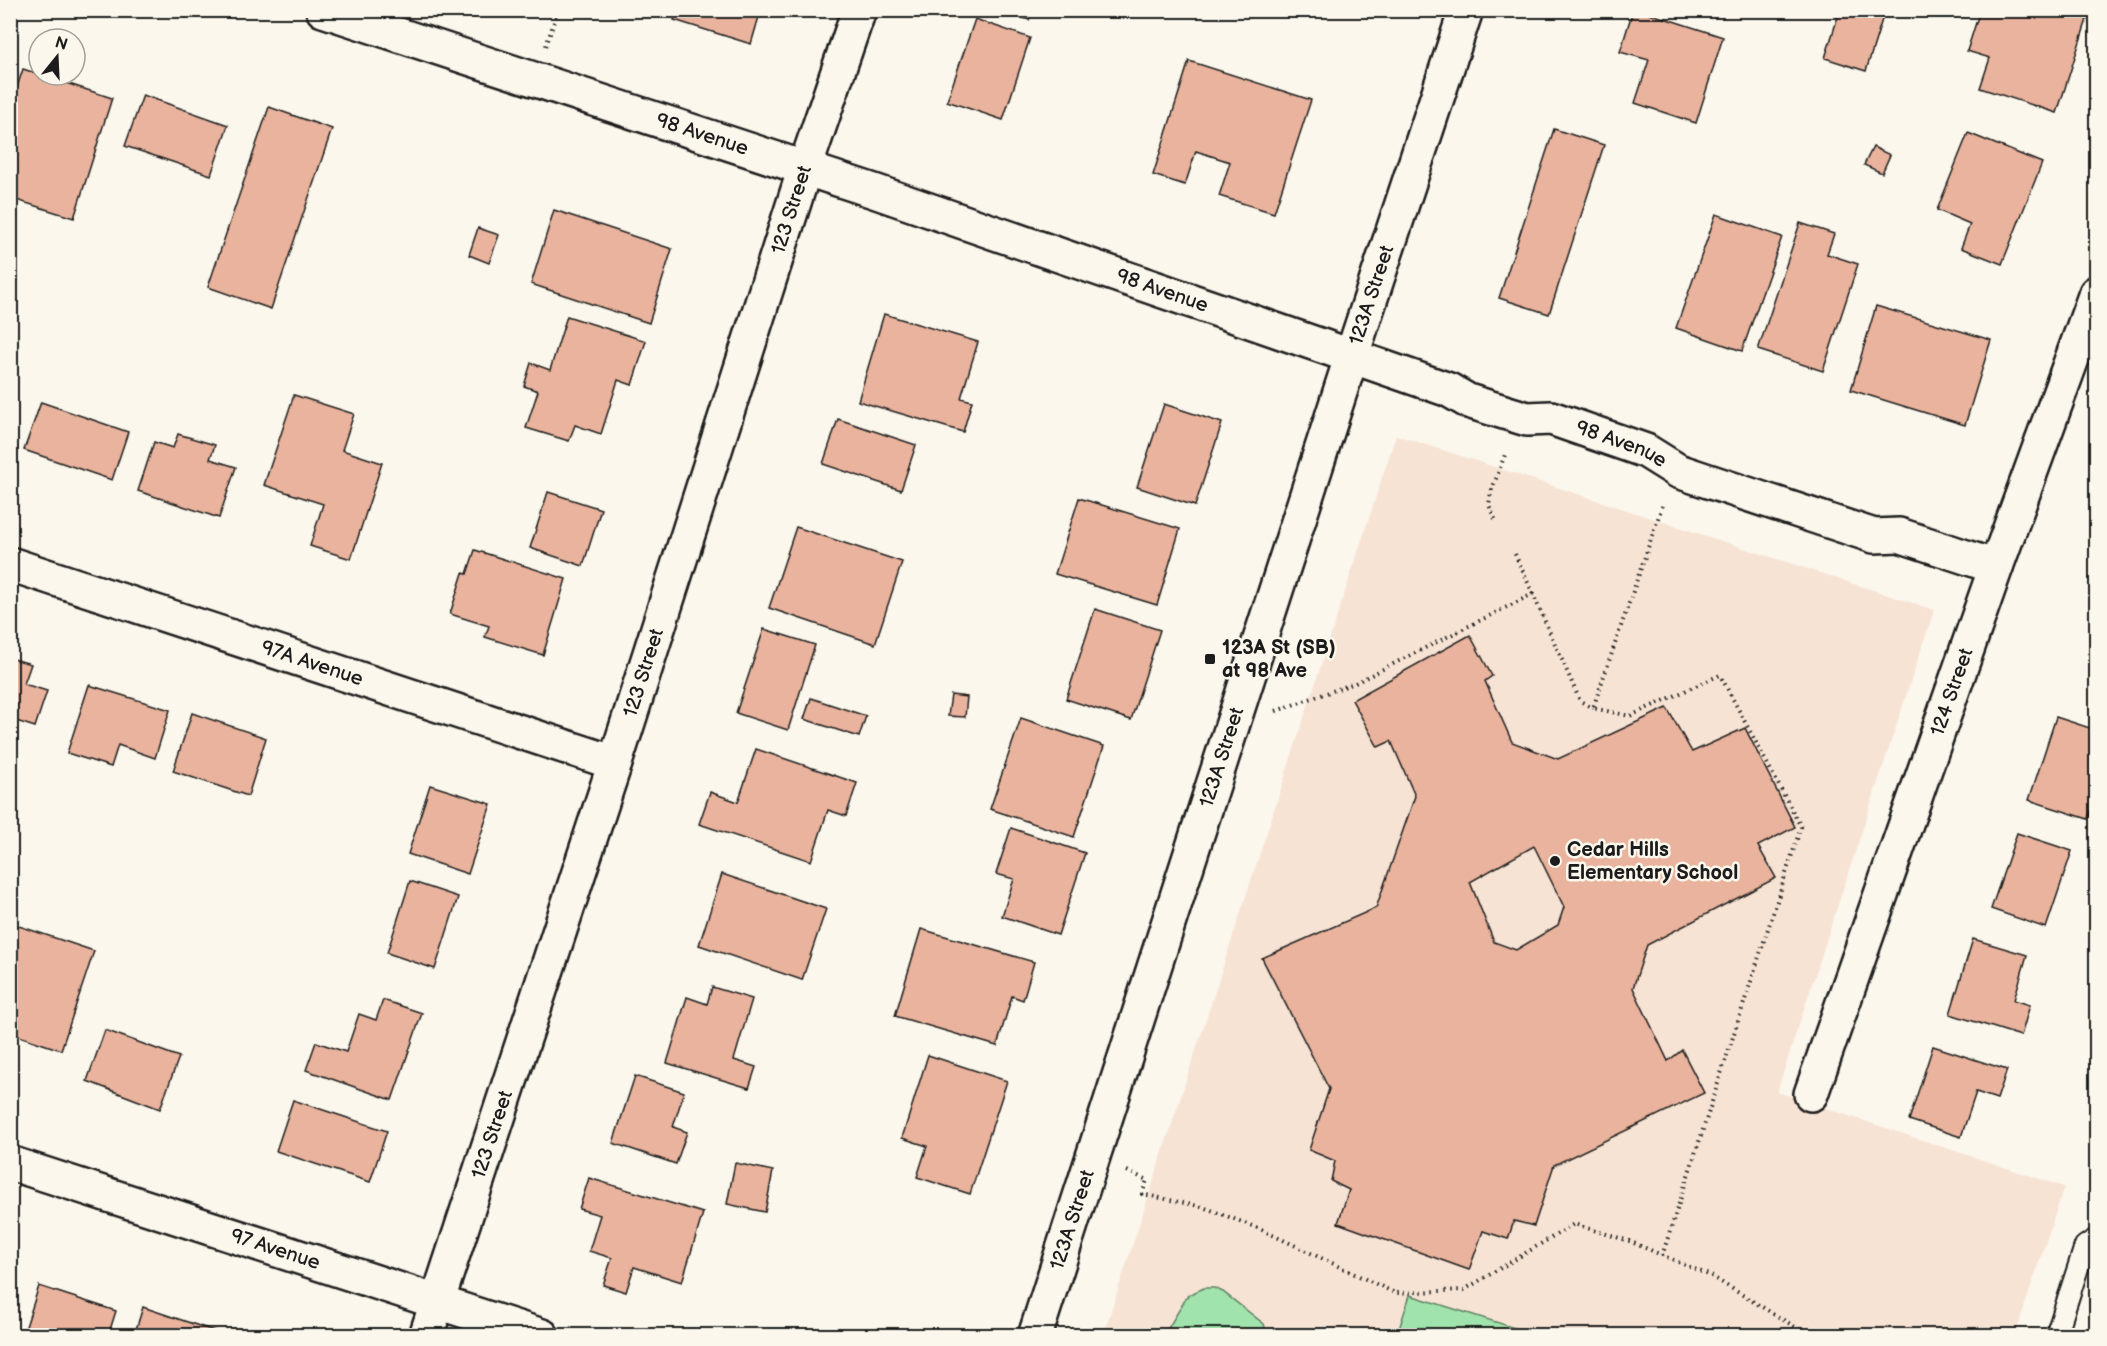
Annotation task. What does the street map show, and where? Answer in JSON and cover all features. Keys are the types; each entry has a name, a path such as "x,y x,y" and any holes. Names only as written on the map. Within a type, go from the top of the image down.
{"street":[{"name":"98 Avenue","path":"323,10 806,168 1352,355 1449,390 1468,401 1527,419 1551,418 1646,451 1678,471 1776,504 1874,536 1899,535 1996,567"},
{"name":"123 Street","path":"426,1335 615,763 859,10"},
{"name":"123A Street","path":"1035,1335 1466,10"},
{"name":"124 Street","path":"1810,1094 1996,567 2097,293"},
{"name":"97A Avenue","path":"10,564 615,763"},
{"name":"97 Avenue","path":"10,1163 542,1335"}],"lane":[{"path":"2056,1335 2085,1246 2097,1239"}],"path":[{"path":"544,52 558,10"},
{"path":"1495,519 1489,504 1506,451"},
{"path":"1593,708 1663,504"},
{"path":"1515,554 1580,701 1593,708 1630,716 1720,675 1801,827 1662,1256"},
{"path":"1276,711 1355,683 1533,594"},
{"path":"1127,1171 1147,1180 1142,1194 1203,1207 1260,1228 1395,1293 1464,1290 1574,1224 1629,1241 1711,1276 1810,1335"}],"shaded area":[{"name":"Cedar Hills Elementary School","path":"1396,435 1934,610 1777,1092 2064,1187 2015,1335 1103,1336"}],"green space":[{"path":"1204,1288 1214,1288 1223,1292 1264,1324 1267,1335 1164,1335 1188,1295"},
{"path":"1410,1295 1537,1335 1397,1335"}],"building":[{"path":"677,10 761,10 751,44 674,20"},
{"path":"1001,10 1032,10 1029,20"},
{"path":"1633,10 1723,37 1696,123 1635,103 1649,60 1620,52"},
{"path":"1840,10 1885,10 1866,71 1825,58"},
{"path":"1980,10 2090,10 2057,113 1980,88 1990,58 1967,51"},
{"path":"975,19 1030,38 1003,120 947,101"},
{"path":"1189,61 1311,100 1274,213 1219,196 1230,162 1196,151 1185,185 1153,175"},
{"path":"23,69 27,70 27,87 78,87 112,98 74,218 10,198 10,108"},
{"path":"143,95 228,125 211,175 125,146"},
{"path":"269,107 332,129 271,309 208,287"},
{"path":"1554,129 1604,145 1549,314 1499,298"},
{"path":"1968,133 2042,163 2002,264 1961,248 1970,224 1937,210"},
{"path":"1873,147 1890,155 1882,173 1864,165"},
{"path":"554,210 672,249 649,323 531,284"},
{"path":"1716,214 1782,237 1742,351 1676,328"},
{"path":"1800,223 1834,234 1827,254 1858,264 1823,371 1758,350"},
{"path":"478,228 499,235 489,263 469,255"},
{"path":"1876,306 1991,340 1965,425 1851,390"},
{"path":"884,314 978,342 961,398 972,401 963,432 858,401"},
{"path":"567,316 646,341 632,385 618,380 601,434 575,425 569,441 526,428 538,391 524,386 531,363 550,370"},
{"path":"294,395 354,414 342,450 382,463 351,559 310,546 323,504 264,485"},
{"path":"41,402 128,432 112,480 24,450"},
{"path":"1164,404 1222,423 1195,506 1137,487"},
{"path":"838,419 916,445 901,490 823,464"},
{"path":"178,434 215,445 210,459 236,467 219,518 138,491 154,442 173,448"},
{"path":"548,492 601,509 583,566 530,548"},
{"path":"1079,498 1180,529 1157,605 1055,574"},
{"path":"796,527 902,562 875,644 769,608"},
{"path":"475,550 566,579 543,655 485,637 489,626 450,614 463,573 467,574"},
{"path":"1095,609 1160,630 1131,720 1066,699"},
{"path":"764,629 815,645 788,730 736,713"},
{"path":"1470,635 1492,676 1485,681 1512,742 1558,759 1667,708 1692,752 1745,728 1795,827 1758,846 1776,878 1647,945 1633,988 1668,1061 1682,1050 1704,1093 1554,1165 1534,1226 1514,1221 1508,1239 1483,1231 1469,1270 1338,1223 1349,1190 1331,1181 1335,1161 1309,1150 1329,1089 1262,958 1376,908 1415,796 1391,741 1378,747 1352,700","holes":["1534,846 1564,907 1558,925 1516,950 1494,942 1470,882"]},
{"path":"10,658 31,664 24,684 47,691 35,727 10,719"},
{"path":"89,685 170,710 155,758 118,745 111,767 67,753"},
{"path":"951,695 967,697 965,717 948,716"},
{"path":"811,698 866,716 859,737 804,719"},
{"path":"192,713 266,738 248,796 173,771"},
{"path":"2056,717 2096,730 2096,794 2088,819 2029,800"},
{"path":"1021,718 1104,746 1074,837 990,809"},
{"path":"756,749 857,783 846,816 828,810 811,861 699,824 710,792 738,802"},
{"path":"430,785 491,804 468,874 408,854"},
{"path":"1011,828 1085,853 1058,935 1002,916 1014,879 996,874"},
{"path":"2017,833 2072,851 2046,928 1991,909"},
{"path":"722,874 826,909 802,980 699,945"},
{"path":"410,881 458,897 435,969 387,953"},
{"path":"10,923 94,951 61,1050 10,1033"},
{"path":"921,929 1034,962 1023,1000 1012,996 997,1046 895,1016"},
{"path":"1973,939 2027,955 2014,1000 2030,1005 2021,1036 1950,1014"},
{"path":"712,987 752,999 734,1060 756,1067 749,1088 667,1063 687,997 707,1004"},
{"path":"383,1000 422,1013 392,1100 306,1070 316,1042 346,1052 359,1014 376,1020"},
{"path":"105,1030 179,1057 160,1109 87,1081"},
{"path":"1933,1046 2007,1070 1997,1099 1976,1092 1961,1137 1909,1120"},
{"path":"928,1055 1007,1081 970,1194 917,1177 927,1146 902,1138"},
{"path":"635,1076 684,1092 673,1127 687,1132 676,1164 613,1143"},
{"path":"293,1100 387,1131 370,1182 276,1151"},
{"path":"735,1163 773,1171 765,1212 727,1204"},
{"path":"589,1178 703,1213 682,1282 634,1267 626,1292 603,1285 612,1258 589,1251 600,1215 579,1209"},
{"path":"39,1286 116,1311 108,1336 23,1336"},
{"path":"143,1307 229,1336 134,1336"}],"place":[{"name":"123A St (SB) at 98 Ave","path":"1210,659"},
{"name":"Cedar Hills Elementary School","path":"1555,861"}]}
